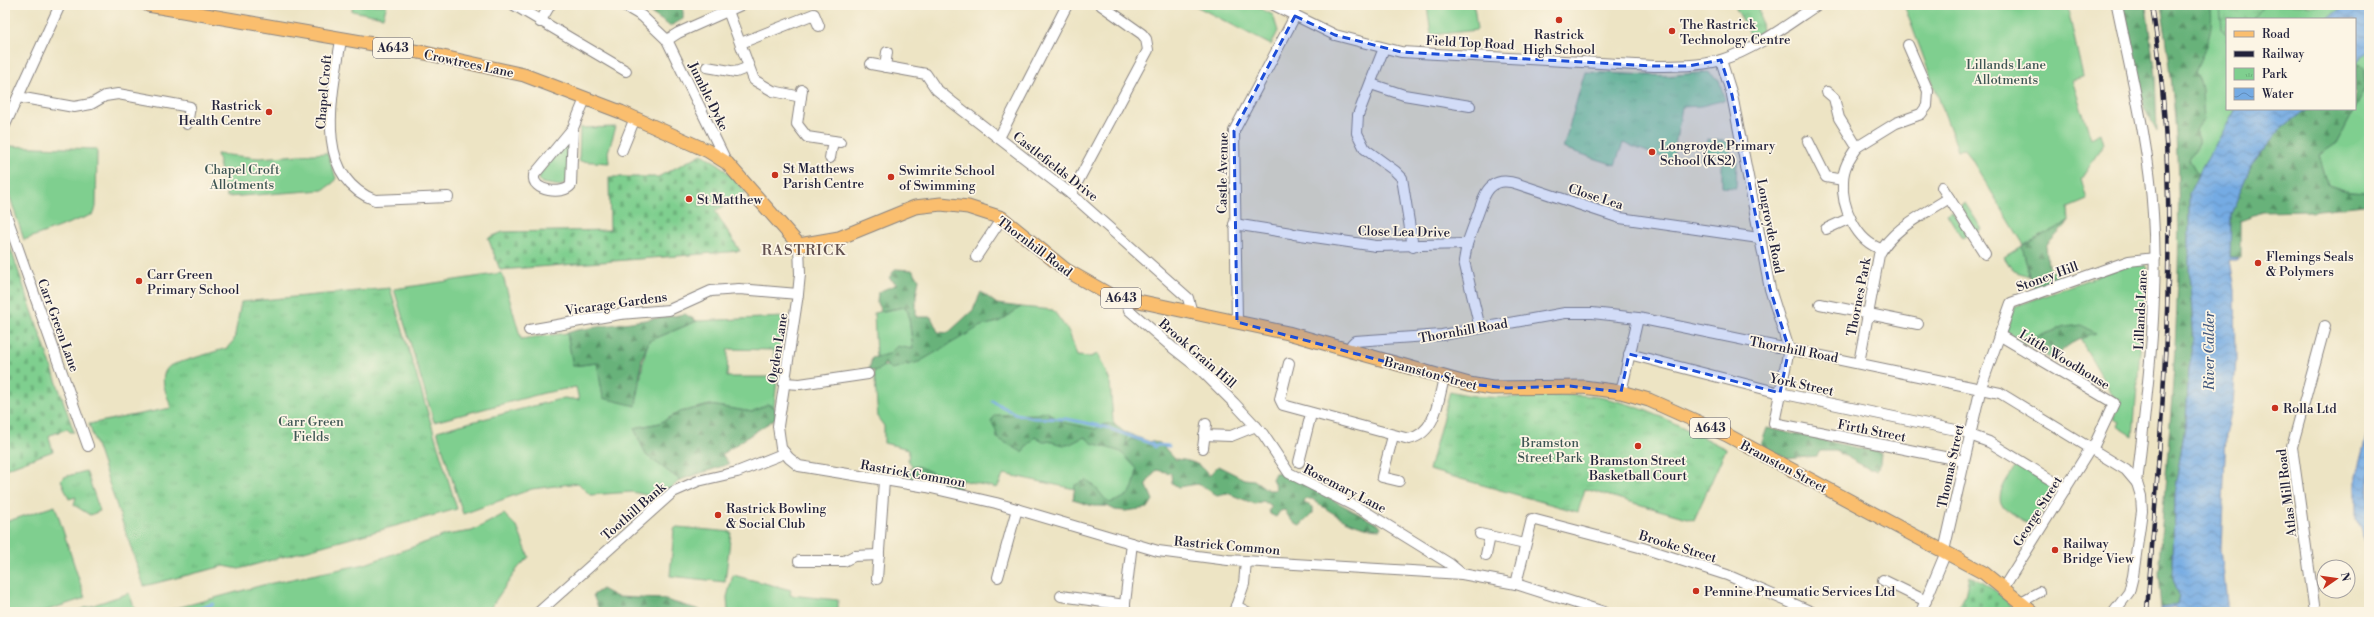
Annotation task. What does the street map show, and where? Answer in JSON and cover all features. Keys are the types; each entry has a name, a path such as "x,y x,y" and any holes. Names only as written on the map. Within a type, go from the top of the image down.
{"main road":[{"name":"Crowtrees Lane","path":"148,5 425,54 524,75 635,118 686,140 727,163"},
{"name":"A643","path":"727,163 799,245"},
{"name":"Thornhill Road","path":"799,245 833,240 915,207 927,205 968,206 1002,218 1066,270 1097,289 1126,299 1237,322 1350,350"},
{"name":"Bramston Street","path":"1350,350 1444,378 1492,388 1569,386 1621,392 1649,400 1727,435 1984,572 2004,587 2032,612"}],"street":[{"path":"5,125 60,5"},
{"path":"514,5 540,22 626,71"},
{"path":"540,22 550,5"},
{"path":"622,5 642,16 667,40 678,33 741,5"},
{"path":"999,138 1067,5"},
{"path":"1071,194 1148,50 1146,39 1142,34 1101,5"},
{"name":"Field Top Road","path":"1274,5 1335,35 1401,52 1654,66 1688,66 1721,60 1768,38 1801,9 1817,5"},
{"name":"Lillands Lane","path":"2114,612 2129,592 2133,576 2142,511 2141,496 2137,483 2153,318 2155,258 2152,202 2146,149 2117,5"},
{"path":"728,11 754,80 759,85 773,91 801,93 797,124 807,137 836,141 830,158"},
{"path":"741,43 814,14 819,26"},
{"name":"Castle Avenue","path":"1237,322 1234,224 1234,131 1295,16"},
{"name":"Chapel Croft","path":"341,40 330,128 336,161 346,180 368,197 375,200 448,197"},
{"name":"Jumble Dyke","path":"667,40 727,163"},
{"path":"1882,249 1869,243 1850,218 1844,200 1842,180 1848,163 1858,147 1896,123 1920,114 1927,106 1928,91 1908,45"},
{"path":"1384,48 1358,116 1356,133 1365,150 1395,171 1402,178 1413,246"},
{"path":"885,67 886,52"},
{"name":"Longroyde Road","path":"1721,60 1732,95 1770,289 1789,349"},
{"name":"Castlefields Drive","path":"871,64 926,74 941,93 1071,194 1188,298 1192,313"},
{"path":"707,67 736,72 749,67"},
{"path":"1371,84 1404,95 1470,106"},
{"path":"1826,92 1834,98 1840,118 1858,147"},
{"path":"18,97 74,107 91,104 105,96 118,94 190,107 187,124"},
{"path":"573,128 572,185 565,190 541,189 536,184 534,175 573,128 585,98"},
{"path":"622,150 635,118"},
{"path":"1808,141 1826,177 1842,180"},
{"name":"Close Lea","path":"1480,328 1464,261 1467,244 1488,189 1502,181 1518,184 1620,218 1759,238"},
{"path":"1942,187 1985,254"},
{"name":"Thornes Park","path":"1859,363 1882,249 1892,236 1949,198"},
{"name":"Carr Green Lane","path":"5,212 88,446"},
{"path":"976,257 1002,218"},
{"path":"1826,229 1850,218"},
{"name":"Close Lea Drive","path":"1234,224 1376,246 1467,244"},
{"name":"Ogden Lane","path":"785,453 778,435 784,384 798,294 799,245"},
{"name":"Stoney Hill","path":"1981,387 2011,304 2129,261 2155,258"},
{"name":"Vicarage Gardens","path":"529,330 620,314 668,310 711,291 739,289 798,294"},
{"name":"Brook Grain Hill","path":"1126,299 1129,310 1201,370 1256,426"},
{"path":"1820,304 1918,324"},
{"name":"Thornhill Road","path":"1350,350 1355,341 1424,338 1565,313 1592,313 1638,318 1981,387 2010,397 2126,470 2137,483"},
{"path":"1621,392 1638,318"},
{"name":"Atlas Mill Road","path":"2315,612 2292,447 2325,326"},
{"name":"Little Woodhouse","path":"1999,335 2114,403 2091,449"},
{"path":"1780,394 1789,349"},
{"name":"York Street","path":"1629,354 1780,394 1970,434 1989,442 2066,490"},
{"path":"1289,364 1281,404 1311,414 1409,439 1415,437 1428,428 1444,378"},
{"path":"784,384 800,384 868,374"},
{"name":"Thomas Street","path":"1920,612 1926,601 1945,552 1981,387"},
{"name":"Firth Street","path":"1780,394 1774,423 1964,462"},
{"path":"1299,462 1311,414"},
{"path":"1203,448 1206,424"},
{"path":"1204,435 1223,438 1256,426"},
{"name":"Rosemary Lane","path":"1256,426 1289,473 1379,520 1450,564 1462,574"},
{"path":"1393,436 1382,476 1399,481"},
{"name":"George Street","path":"2004,587 2091,449"},
{"name":"Rastrick Common","path":"785,453 799,466 926,487 1017,509 1132,542 1158,551 1190,556 1246,561 1462,574 1516,584 1604,612"},
{"name":"Toothill Bank","path":"538,612 673,492 698,481 737,472 785,453"},
{"path":"877,579 884,481"},
{"path":"998,577 1017,509"},
{"name":"Brooke Street","path":"1525,544 1532,519 1643,548 1727,575 1812,612"},
{"path":"1486,555 1485,535 1525,544 1516,584"},
{"path":"1061,596 1124,608 1132,542"},
{"path":"800,562 844,561 854,556 879,555"},
{"path":"1246,561 1244,584 1235,609 1247,612"},
{"path":"1883,580 1926,601"},
{"path":"2021,602 2039,592"}],"highlighted area":[{"path":"1295,16 1335,35 1401,52 1654,66 1688,66 1721,60 1732,95 1770,289 1789,349 1780,393 1629,354 1621,392 1569,386 1508,388 1469,384 1237,322 1234,131"}],"green space":[{"path":"353,5 387,5 383,17 352,11"},
{"path":"639,5 680,5 683,10 683,19 670,26"},
{"path":"1194,5 1254,5 1273,15 1278,31 1271,45"},
{"path":"1427,5 1474,5 1477,30 1431,35"},
{"path":"1734,5 1759,5 1762,31 1752,37"},
{"name":"Lillands Lane Allotments","path":"1904,5 2067,5 2083,77 2072,80 2091,138 2101,133 2104,144 2081,178 2087,200 2068,208 2069,222 2024,245 1965,149 1958,150"},
{"path":"2124,5 2146,5 2155,76 2157,131 2144,108"},
{"path":"2161,5 2210,5 2211,22 2208,39 2195,72 2202,89 2205,119 2195,130 2199,143 2189,159 2198,175 2189,194 2189,267 2194,342 2189,368 2186,421 2174,495 2173,578 2179,596 2177,605 2161,608 2158,573 2174,360 2178,289 2179,218 2177,147 2171,76"},
{"path":"2210,5 2219,5 2221,29 2226,33 2226,110 2235,110 2198,175 2189,159 2199,143 2195,130 2205,119 2202,89 2195,72 2205,48 2210,30"},
{"path":"2219,5 2262,5 2253,18 2226,18 2226,33 2221,29"},
{"path":"2262,5 2345,5 2328,18 2253,18"},
{"path":"2369,51 2369,193 2350,192 2328,185 2319,155 2337,143 2354,110 2356,110 2356,107 2366,88 2365,70 2357,62"},
{"path":"2357,62 2365,70 2366,88 2356,107"},
{"path":"1585,72 1668,76 1708,72 1719,80 1725,100 1701,106 1682,107 1673,156 1667,159 1623,143 1615,165 1563,148"},
{"path":"2305,110 2354,110 2337,143 2319,155 2328,185 2350,192 2369,193 2369,199 2364,205 2309,211 2262,212 2240,220 2240,258 2230,258 2231,214 2251,165 2281,129"},
{"path":"616,127 608,152 609,163 579,161 580,128"},
{"path":"1707,139 1731,142 1730,155 1706,152"},
{"path":"567,141 570,142 568,180 561,186 542,183 539,179 540,174"},
{"path":"6,146 97,149 96,207 94,214 24,240 8,191"},
{"name":"Chapel Croft Allotments","path":"327,153 336,178 333,183 323,190 227,197 217,154 259,158"},
{"path":"702,154 720,165 746,192 715,211 740,251 500,270 488,238 503,232 610,230 609,177 658,177"},
{"path":"1722,158 1737,158 1736,188 1722,187"},
{"path":"1965,203 1982,229 1976,232 1960,206"},
{"path":"1952,211 1968,235 1962,238 1947,214"},
{"path":"2069,222 2046,246 2048,266 2062,280 2034,290 2022,246"},
{"path":"9,244 74,432 70,432 67,429 50,435 49,437 53,451 5,469 5,245"},
{"path":"2022,246 2030,276 2013,271 2004,257"},
{"path":"2138,261 2147,267 2133,436 2117,426 2119,422 2113,419 2121,401 2114,397 2080,339 2084,337 2065,327 2022,342 2006,332 2014,307"},
{"path":"895,269 912,270 919,279 916,296 916,317 931,317 938,332 948,333 973,310 981,292 997,304 1021,307 999,322 981,326 919,362 892,369 885,364 878,371 869,370 872,358 889,354 897,346 913,349 908,311 905,307 881,311 877,303 878,292 897,284 889,278"},
{"path":"502,273 521,339 567,333 573,366 597,363 635,406 644,357 649,341 697,321 784,317 774,407 768,404 752,412 710,405 680,412 660,423 634,428 646,455 680,480 660,498 632,492 590,495 578,483 532,489 463,514 437,431 564,398 579,400 576,387 544,393 434,422 394,289","holes":["728,349 774,350 774,377 727,377"]},
{"name":"Carr Green Fields","path":"390,288 457,509 239,569 224,566 144,586 89,424 171,408 165,391 163,379 167,369 171,365 227,348 234,340 241,302"},
{"path":"905,307 908,311 913,349 876,357 874,313"},
{"path":"1021,307 1053,310 1069,332 1077,356 1090,357 1098,354 1110,381 1113,421 1117,429 1150,442 1142,506 1124,507 1090,504 1073,500 1075,489 1004,474 997,488 952,478 920,477 908,460 909,449 884,443 884,426 878,418 874,368 907,363 959,333"},
{"path":"685,314 697,321 649,341 642,358 636,406 603,398 597,363 573,366 567,333 577,330"},
{"path":"2082,325 2095,334 2072,343 2058,355 2055,361 2022,342 2065,327"},
{"name":"Bramston Street Park","path":"1450,391 1486,397 1572,395 1608,399 1625,403 1660,416 1726,449 1694,520 1585,489 1578,512 1429,470"},
{"path":"768,404 776,409 776,418 722,454 729,464 680,480 646,455 634,428 660,423 680,412 710,405 752,412"},
{"path":"1046,411 1062,422 1096,429 1105,424 1117,426 1127,436 1126,446 1130,439 1160,443 1175,459 1185,460 1199,465 1209,476 1218,466 1244,479 1254,480 1268,490 1275,490 1276,487 1272,479 1275,473 1282,472 1381,526 1380,529 1353,523 1336,515 1312,499 1305,499 1304,503 1313,507 1313,513 1300,526 1291,520 1285,510 1280,511 1276,517 1270,514 1269,510 1272,506 1263,501 1255,504 1227,493 1217,495 1198,484 1178,487 1172,483 1171,473 1156,470 1146,484 1153,500 1148,508 1125,511 1115,510 1107,506 1093,506 1073,500 1075,485 1087,480 1109,503 1123,498 1132,488 1137,469 1121,452 1092,443 1085,437 1067,445 1041,441 1035,437 1022,452 997,438 996,430 991,422 995,415 1038,414"},
{"path":"1767,428 1881,453 1880,463 1877,470 1869,469 1836,451 1820,451 1817,456 1787,459 1761,445"},
{"path":"2018,465 2049,485 2055,492 2033,528 2002,506 2000,501 2000,496 2004,485"},
{"path":"917,466 940,476 944,473 952,478 961,479 960,489 925,486 906,478 911,467"},
{"path":"86,471 100,511 90,515 74,505 76,497 69,499 61,480 64,477"},
{"path":"55,506 85,598 42,612 5,612 5,522"},
{"path":"504,514 517,527 529,557 518,568 491,607 496,612 162,612 263,585 365,564 446,535 472,531"},
{"path":"677,527 731,532 725,582 670,576 674,529"},
{"path":"733,575 791,590 790,595 838,600 838,612 728,612 727,597"},
{"path":"1969,575 1996,591 2016,610 2014,612 1973,612 1958,608 1965,596"},
{"path":"602,589 617,597 662,599 707,612 600,612 593,595"},
{"path":"129,593 136,612 73,612"}],"water":[{"path":"2345,5 2369,5 2369,51 2356,63 2356,18 2328,18"},
{"name":"River Calder","path":"2235,110 2305,110 2281,129 2251,165 2231,214 2230,258 2238,259 2237,261 2230,261 2235,289 2236,360 2233,405 2226,435 2221,549 2228,612 2176,612 2175,608 2161,611 2161,608 2177,605 2179,596 2173,578 2174,495 2186,421 2189,368 2194,342 2189,267 2189,194 2198,175"},
{"path":"2369,426 2369,551 2356,519 2356,476"}],"waterway":[{"path":"992,401 1016,414 1034,418 1067,419 1105,427 1152,444 1155,447 1158,445 1169,446"},
{"name":"Jumble Dyke","path":"189,612 213,604"}],"railway":[{"path":"2147,612 2164,384 2168,233 2167,158 2162,82 2152,5"}],"place":[{"name":"Rastrick High School","path":"1559,20"},
{"name":"The Rastrick Technology Centre","path":"1672,31"},
{"name":"Rastrick Health Centre","path":"269,112"},
{"name":"Longroyde Primary School (KS2)","path":"1652,152"},
{"name":"St Matthews Parish Centre","path":"775,175"},
{"name":"Swimrite School of Swimming","path":"891,177"},
{"name":"St Matthew","path":"689,199"},
{"name":"Flemings Seals & Polymers","path":"2258,263"},
{"name":"Carr Green Primary School","path":"139,281"},
{"name":"Rolla Ltd","path":"2275,408"},
{"name":"Bramston Street Basketball Court","path":"1638,446"},
{"name":"Rastrick Bowling & Social Club","path":"718,515"},
{"name":"Railway Bridge View","path":"2055,550"},
{"name":"Pennine Pneumatic Services Ltd","path":"1696,591"}],"district":[{"name":"RASTRICK","path":"804,250"}]}
